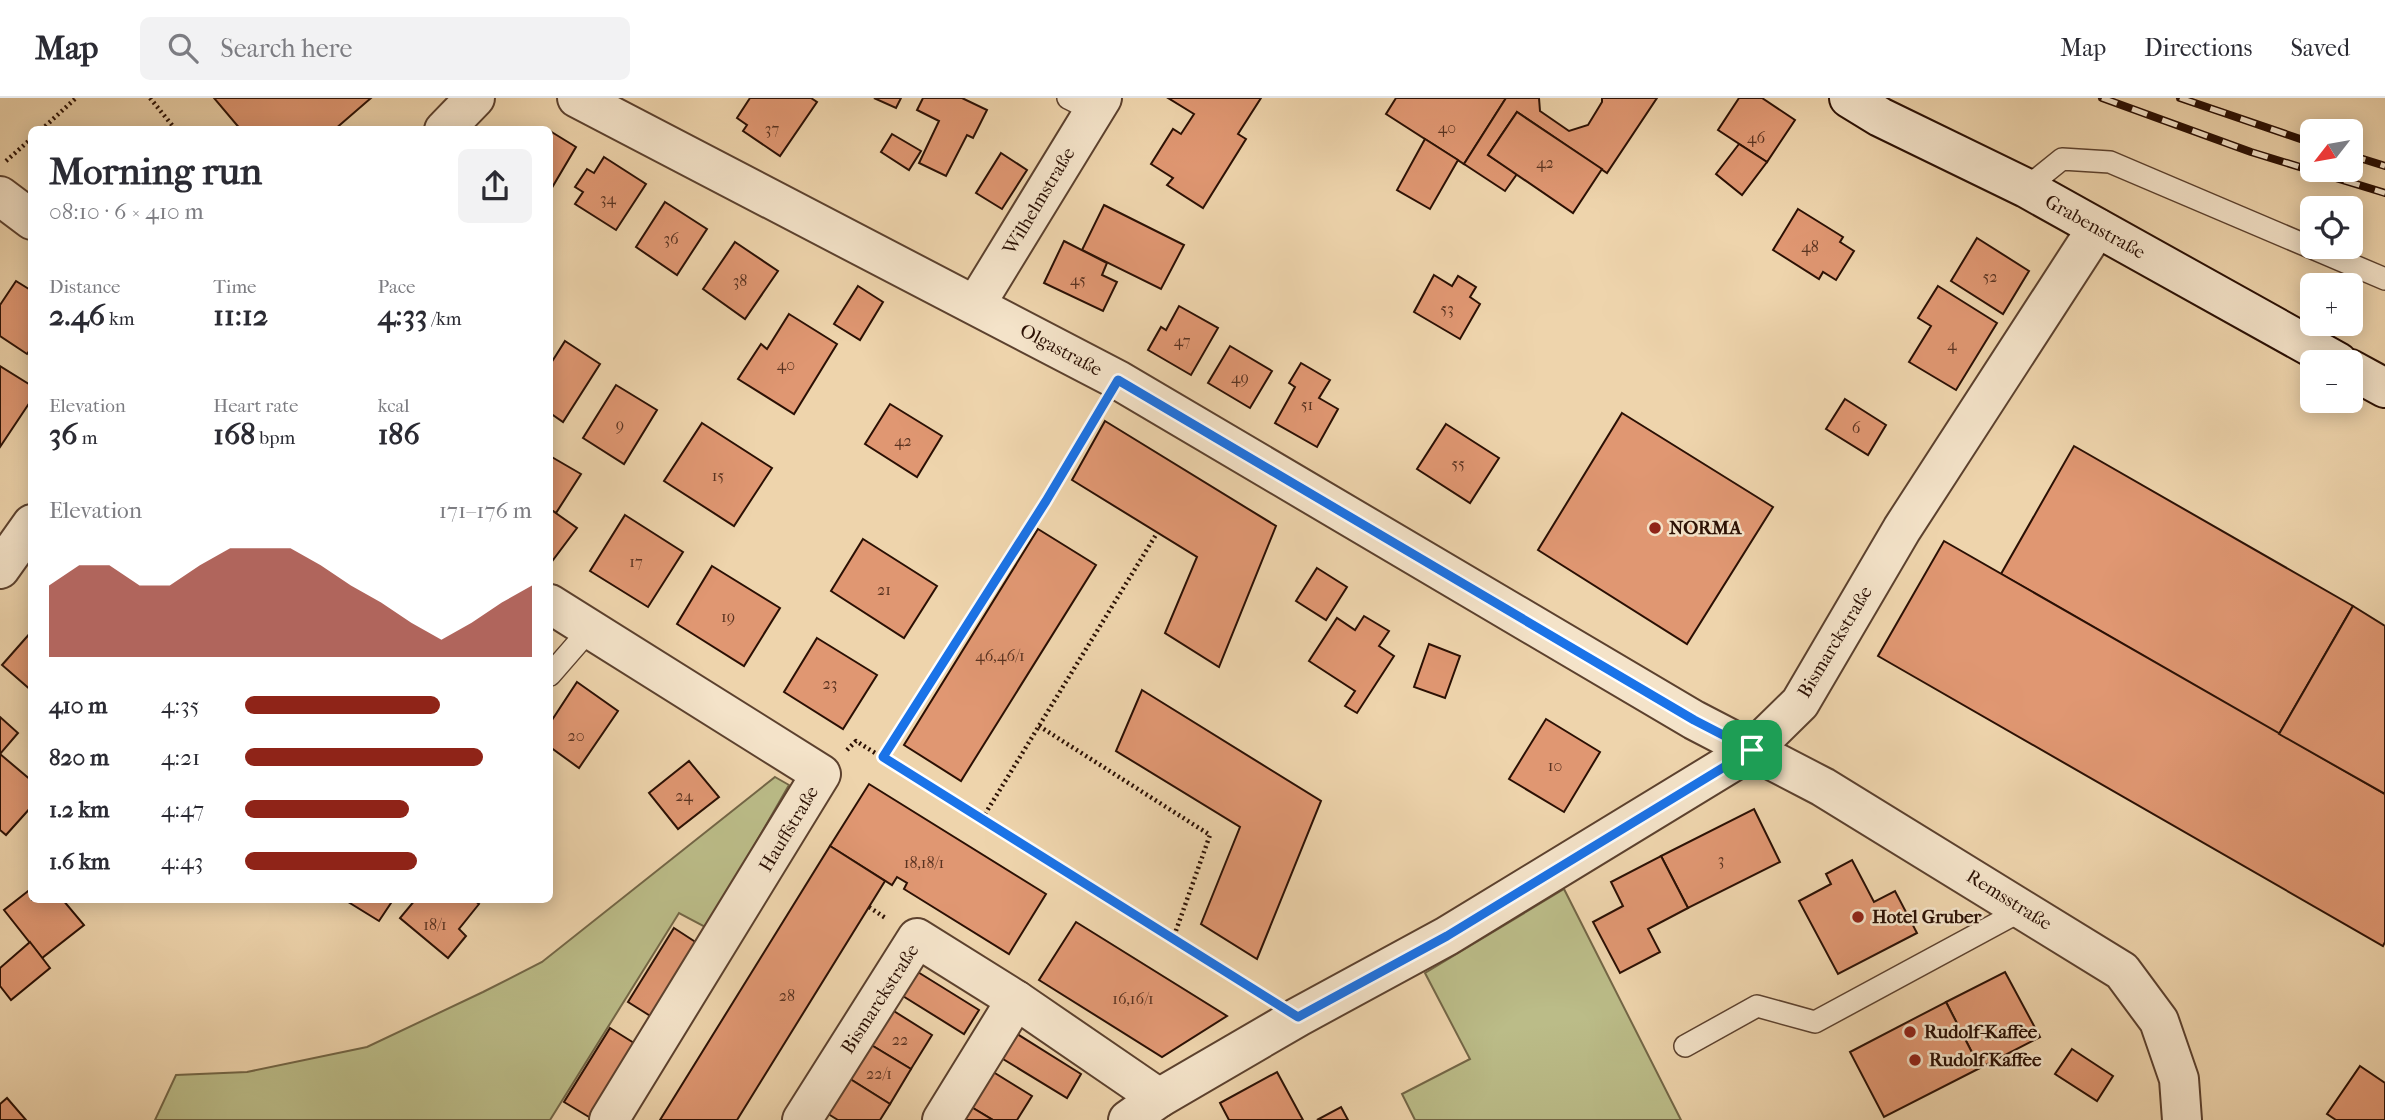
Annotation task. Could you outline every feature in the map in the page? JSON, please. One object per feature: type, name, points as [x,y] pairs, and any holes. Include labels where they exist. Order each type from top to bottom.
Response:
[{"type":"street","points":[[448,126],[475,98]]},
{"type":"street","name":"Olgastraße","points":[[577,98],[1118,380],[1694,720],[1752,750]]},
{"type":"street","name":"Grabenstraße","points":[[1849,98],[1880,117],[2026,188],[2317,350]]},
{"type":"street","name":"Wilhelmstraße","points":[[976,304],[1088,102]]},
{"type":"street","points":[[0,196],[28,217]]},
{"type":"street","name":"Bismarckstraße","points":[[1128,1120],[1159,1098],[1298,1017],[1447,936],[1752,750],[1800,703],[1902,529],[2097,228]]},
{"type":"street","points":[[2363,376],[2385,388]]},
{"type":"street","points":[[0,569],[28,530]]},
{"type":"street","name":"Hauffstraße","points":[[553,606],[821,775],[609,1120]]},
{"type":"street","name":"Remsstraße","points":[[1752,750],[1824,787],[2122,971],[2159,1021],[2179,1079],[2182,1120]]},
{"type":"street","name":"Bismarckstraße","points":[[802,1120],[917,938],[1016,1000],[1159,1098]]},
{"type":"street","points":[[942,1120],[1016,1000]]},
{"type":"lane","points":[[2026,188],[2062,159],[2110,162],[2385,279]]},
{"type":"lane","points":[[553,672],[590,629]]},
{"type":"lane","points":[[1685,1046],[1757,1006],[1815,1022],[2024,909]]},
{"type":"path","points":[[45,126],[76,98]]},
{"type":"path","points":[[150,98],[173,126]]},
{"type":"path","points":[[0,166],[28,142]]},
{"type":"path","points":[[883,757],[1046,501],[1118,380]]},
{"type":"path","points":[[982,819],[1157,533]]},
{"type":"path","points":[[1039,726],[1210,835],[1173,939]]},
{"type":"path","points":[[821,775],[856,741],[1298,1017]]},
{"type":"green space","points":[[775,777],[789,785],[707,928],[679,913],[550,1120],[155,1120],[176,1075],[247,1072],[367,1047],[542,962]]},
{"type":"green space","points":[[1564,889],[1681,1120],[1415,1120],[1402,1094],[1470,1059],[1425,973]]},
{"type":"building","points":[[214,98],[371,98],[339,126],[238,126]]},
{"type":"building","points":[[750,98],[811,98],[817,102],[780,156],[743,131],[747,125],[737,118]]},
{"type":"building","points":[[874,98],[901,98],[896,108]]},
{"type":"building","points":[[923,98],[962,98],[987,110],[973,138],[967,135],[946,176],[919,163],[939,121],[917,110]]},
{"type":"building","points":[[1168,98],[1261,98],[1238,134],[1246,139],[1203,208],[1167,185],[1173,178],[1151,164],[1173,129],[1181,134],[1194,114]]},
{"type":"building","points":[[1396,98],[1506,98],[1464,164],[1386,114]]},
{"type":"building","points":[[1506,98],[1539,98],[1540,111],[1569,131],[1588,125],[1602,98],[1657,98],[1607,173],[1517,112],[1488,155],[1517,174],[1505,191],[1464,164]]},
{"type":"building","points":[[1739,98],[1762,98],[1795,120],[1767,162],[1718,130]]},
{"type":"building","points":[[1517,112],[1602,169],[1573,213],[1488,155]]},
{"type":"building","points":[[553,133],[576,147],[553,186]]},
{"type":"building","points":[[892,134],[921,151],[909,170],[881,152]]},
{"type":"building","points":[[1425,139],[1458,160],[1430,209],[1397,190]]},
{"type":"building","points":[[1739,144],[1767,162],[1742,195],[1716,174]]},
{"type":"building","points":[[1001,153],[1027,170],[1002,209],[976,193]]},
{"type":"building","points":[[604,157],[646,184],[616,230],[575,204],[583,192],[575,187],[587,169],[594,173]]},
{"type":"building","points":[[665,202],[707,229],[677,275],[636,247]]},
{"type":"building","points":[[1104,205],[1184,245],[1161,289],[1082,250]]},
{"type":"building","points":[[1798,209],[1843,237],[1840,242],[1854,251],[1836,280],[1823,272],[1819,279],[1773,250]]},
{"type":"building","points":[[1977,238],[2029,271],[2003,314],[1951,281]]},
{"type":"building","points":[[1064,241],[1107,263],[1102,275],[1117,282],[1103,311],[1044,283]]},
{"type":"building","points":[[735,242],[778,271],[745,319],[703,289]]},
{"type":"building","points":[[1434,275],[1452,286],[1458,276],[1476,287],[1470,297],[1480,304],[1460,339],[1414,312]]},
{"type":"building","points":[[16,281],[28,288],[27,354],[0,336],[0,305]]},
{"type":"building","points":[[858,286],[883,302],[860,340],[834,324]]},
{"type":"building","points":[[1938,286],[1997,323],[1956,390],[1909,362],[1931,326],[1918,318]]},
{"type":"building","points":[[1179,306],[1218,328],[1191,375],[1148,350],[1161,327],[1166,330]]},
{"type":"building","points":[[789,314],[837,344],[794,414],[738,379],[761,344],[767,349]]},
{"type":"building","points":[[565,341],[600,364],[563,422],[553,415],[553,360]]},
{"type":"building","points":[[1230,346],[1272,371],[1250,408],[1208,383]]},
{"type":"building","points":[[1301,363],[1330,380],[1319,398],[1338,409],[1317,447],[1275,423],[1295,387],[1289,383]]},
{"type":"building","points":[[0,366],[28,384],[28,405],[0,447]]},
{"type":"building","points":[[616,385],[657,410],[624,464],[583,438]]},
{"type":"building","points":[[1845,399],[1886,425],[1868,455],[1826,429]]},
{"type":"building","points":[[890,404],[942,436],[917,477],[865,444]]},
{"type":"building","name":"NORMA","points":[[1622,413],[1773,507],[1687,644],[1538,550]]},
{"type":"building","points":[[1105,421],[1276,526],[1219,667],[1165,633],[1197,557],[1072,480]]},
{"type":"building","points":[[702,423],[772,468],[734,526],[664,481]]},
{"type":"building","points":[[1446,424],[1499,458],[1470,503],[1417,469]]},
{"type":"building","points":[[2074,446],[2353,606],[2279,734],[2001,574]]},
{"type":"building","points":[[553,458],[581,474],[556,513],[553,511]]},
{"type":"building","points":[[553,511],[577,528],[553,560]]},
{"type":"building","points":[[625,515],[683,552],[648,607],[590,571]]},
{"type":"building","points":[[1038,529],[1096,565],[961,781],[904,745]]},
{"type":"building","points":[[863,539],[937,586],[904,638],[831,591]]},
{"type":"building","points":[[1944,541],[2385,794],[2383,946],[1878,656]]},
{"type":"building","points":[[712,566],[780,608],[744,666],[677,624]]},
{"type":"building","points":[[1317,568],[1347,587],[1326,620],[1296,601]]},
{"type":"building","points":[[2353,606],[2385,626],[2385,794],[2279,734]]},
{"type":"building","points":[[1364,616],[1389,631],[1379,646],[1394,656],[1357,713],[1345,706],[1355,691],[1309,661],[1337,618],[1355,630]]},
{"type":"building","points":[[28,636],[28,688],[2,665]]},
{"type":"building","points":[[817,638],[877,675],[843,729],[784,692]]},
{"type":"building","points":[[1429,644],[1460,656],[1445,698],[1414,687]]},
{"type":"building","points":[[577,682],[618,711],[579,768],[553,749],[553,718]]},
{"type":"building","points":[[1142,690],[1321,801],[1257,959],[1201,924],[1240,827],[1116,751]]},
{"type":"building","points":[[0,717],[18,733],[0,754]]},
{"type":"building","points":[[1546,719],[1600,752],[1564,812],[1509,779]]},
{"type":"building","points":[[0,754],[28,778],[28,810],[6,835],[0,830]]},
{"type":"building","points":[[689,761],[719,797],[678,829],[649,793]]},
{"type":"building","points":[[869,784],[1046,894],[1009,954],[904,889],[907,883],[897,877],[892,885],[830,846]]},
{"type":"building","points":[[1754,809],[1780,862],[1688,908],[1661,856]]},
{"type":"building","points":[[830,846],[885,881],[737,1120],[660,1120]]},
{"type":"building","points":[[1661,856],[1688,908],[1648,929],[1660,952],[1620,973],[1593,922],[1623,906],[1611,882]]},
{"type":"building","name":"Hotel Gruber","points":[[1852,860],[1874,902],[1895,891],[1917,933],[1838,974],[1799,901],[1831,884],[1826,874]]},
{"type":"building","points":[[28,891],[28,903],[66,903],[84,925],[42,958],[4,910]]},
{"type":"building","points":[[350,903],[391,903],[379,921]]},
{"type":"building","points":[[412,903],[479,904],[459,929],[466,936],[448,958],[400,918]]},
{"type":"building","points":[[1076,922],[1227,1016],[1162,1057],[1039,980]]},
{"type":"building","points":[[674,928],[697,943],[652,1017],[628,1002]]},
{"type":"building","points":[[30,942],[50,968],[11,1000],[0,986],[0,968]]},
{"type":"building","points":[[913,969],[979,1010],[964,1034],[898,993]]},
{"type":"building","points":[[2005,972],[2040,1037],[1980,1068],[1946,1002]]},
{"type":"building","name":"Rudolf Kaffee","points":[[1946,1002],[1980,1068],[1884,1117],[1850,1052]]},
{"type":"building","points":[[889,1008],[932,1035],[911,1069],[868,1043]]},
{"type":"building","points":[[610,1028],[634,1043],[589,1117],[564,1102]]},
{"type":"building","points":[[1014,1032],[1081,1074],[1067,1098],[998,1056]]},
{"type":"building","points":[[868,1043],[911,1069],[890,1104],[847,1077]]},
{"type":"building","points":[[2072,1049],[2113,1076],[2097,1101],[2055,1074]]},
{"type":"building","points":[[2360,1066],[2385,1083],[2385,1120],[2336,1120],[2327,1114]]},
{"type":"building","points":[[990,1070],[1032,1096],[1017,1120],[993,1120],[968,1105]]},
{"type":"building","points":[[1277,1072],[1303,1120],[1229,1120],[1220,1103]]},
{"type":"building","points":[[847,1077],[890,1104],[880,1120],[838,1120],[825,1112]]},
{"type":"building","points":[[7,1098],[26,1120],[0,1120],[0,1104]]},
{"type":"building","points":[[968,1105],[993,1120],[959,1120]]},
{"type":"building","points":[[1341,1107],[1348,1120],[1317,1120]]},
{"type":"railway","points":[[2102,98],[2251,152],[2385,193]]},
{"type":"railway","points":[[2180,98],[2300,139]]},
{"type":"railway","points":[[2363,159],[2385,166]]},
{"type":"place","name":"NORMA","points":[[1655,528]]},
{"type":"place","name":"Hotel Gruber","points":[[1858,917]]},
{"type":"place","name":"Rudolf-Kaffee","points":[[1910,1032]]},
{"type":"place","name":"Rudolf Kaffee","points":[[1915,1060]]},
{"type":"route","points":[[1118,380],[1694,720],[1752,750],[1447,936],[1298,1017],[883,757],[1046,501],[1118,380]]}]
